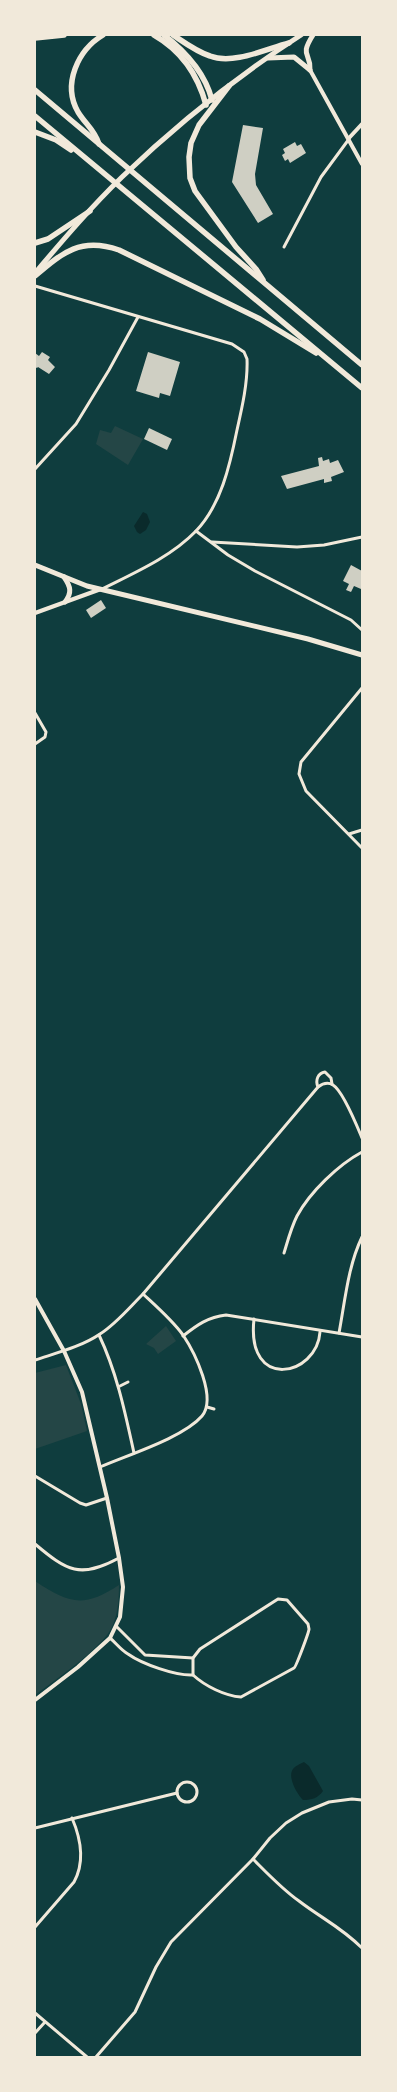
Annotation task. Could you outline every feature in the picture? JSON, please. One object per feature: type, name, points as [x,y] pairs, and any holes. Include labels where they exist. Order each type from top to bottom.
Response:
[{"type":"highway","points":[[35,38],[64,35]]},
{"type":"highway","points":[[99,144],[95,132],[76,108],[73,98],[72,80],[74,69],[85,49],[103,35]]},
{"type":"highway","points":[[154,35],[178,53],[193,70],[206,105]]},
{"type":"highway","points":[[164,35],[190,58],[207,85],[212,100]]},
{"type":"highway","points":[[173,35],[204,54],[220,59],[240,58],[289,43]]},
{"type":"highway","points":[[229,86],[205,117],[195,134],[189,157],[190,178],[195,191],[236,247],[256,269],[265,284]]},
{"type":"highway","points":[[35,90],[362,365]]},
{"type":"highway","points":[[35,116],[362,388]]},
{"type":"highway","points":[[35,132],[56,140],[95,167]]},
{"type":"highway","points":[[35,243],[48,239],[90,211]]},
{"type":"highway","points":[[35,274],[69,250],[86,245],[103,244],[268,323],[338,368]]},
{"type":"main road","points":[[35,274],[123,176],[229,86],[301,35]]},
{"type":"main road","points":[[310,70],[305,52],[313,35]]},
{"type":"main road","points":[[265,59],[283,56],[294,58],[310,70]]},
{"type":"main road","points":[[35,565],[87,586],[308,638],[362,655]]},
{"type":"main road","points":[[64,577],[70,590],[69,597],[65,602]]},
{"type":"street","points":[[310,70],[362,164]]},
{"type":"street","points":[[284,247],[321,177],[349,138],[362,124]]},
{"type":"street","points":[[35,286],[232,344],[244,352],[248,367],[232,456],[218,496],[196,531],[174,549],[102,589],[35,614]]},
{"type":"street","points":[[35,469],[76,424],[114,362],[138,316]]},
{"type":"street","points":[[196,531],[228,555],[255,571],[351,620],[362,630]]},
{"type":"street","points":[[211,542],[297,547],[324,545],[362,537]]},
{"type":"street","points":[[362,688],[301,762],[299,768],[299,774],[306,790],[338,826],[349,834],[362,848]]},
{"type":"street","points":[[35,713],[46,732],[45,737],[35,744]]},
{"type":"street","points":[[349,834],[362,830]]},
{"type":"street","points":[[318,1087],[316,1082],[318,1076],[325,1072],[331,1078],[332,1084],[342,1097],[362,1138]]},
{"type":"street","points":[[35,1360],[64,1351],[99,1335],[143,1294],[318,1087],[326,1083],[332,1084]]},
{"type":"street","points":[[284,1253],[290,1233],[301,1210],[325,1181],[362,1152]]},
{"type":"street","points":[[339,1333],[357,1246],[362,1237]]},
{"type":"street","points":[[100,1467],[190,1426],[202,1416],[207,1407],[206,1384],[183,1336],[166,1315],[143,1294]]},
{"type":"street","points":[[35,1299],[64,1351],[82,1392],[119,1558],[122,1601],[120,1617],[110,1638],[78,1667],[35,1700]]},
{"type":"street","points":[[183,1336],[210,1318],[226,1316],[362,1337]]},
{"type":"street","points":[[254,1319],[252,1339],[256,1353],[266,1365],[273,1368],[285,1369],[297,1366],[305,1360],[317,1349],[320,1332]]},
{"type":"street","points":[[99,1335],[120,1386],[134,1453]]},
{"type":"street","points":[[120,1386],[128,1382]]},
{"type":"street","points":[[207,1407],[214,1409]]},
{"type":"street","points":[[35,1476],[80,1504],[86,1505],[107,1498]]},
{"type":"street","points":[[35,1544],[59,1563],[75,1570],[87,1571],[100,1568],[119,1558]]},
{"type":"street","points":[[110,1638],[126,1654],[136,1659],[178,1674],[193,1675],[209,1686],[241,1697],[297,1666],[300,1651],[309,1629],[308,1624],[288,1600],[278,1600],[200,1649],[193,1658],[193,1675]]},
{"type":"street","points":[[116,1627],[145,1655],[193,1658]]},
{"type":"street","points":[[183,1784],[192,1784],[196,1789],[196,1795],[190,1802],[182,1800],[177,1793],[178,1787],[183,1784]]},
{"type":"street","points":[[35,1828],[177,1793]]},
{"type":"street","points":[[96,2057],[135,2012],[156,1967],[171,1942],[253,1859],[270,1838],[302,1813],[329,1802],[352,1799],[362,1800]]},
{"type":"street","points":[[35,1927],[74,1882],[78,1874],[81,1854],[79,1839],[72,1818]]},
{"type":"street","points":[[253,1859],[282,1888],[300,1902],[339,1926],[362,1948]]},
{"type":"street","points":[[35,2013],[86,2057]]},
{"type":"street","points":[[35,2033],[45,2022]]},
{"type":"shaded area","points":[[115,426],[143,439],[128,465],[96,444],[100,430],[111,433]]},
{"type":"shaded area","points":[[143,512],[147,514],[150,522],[146,530],[140,534],[134,526]]},
{"type":"shaded area","points":[[166,1326],[176,1341],[158,1354],[154,1348],[146,1344]]},
{"type":"shaded area","points":[[66,1365],[81,1404],[87,1431],[35,1449],[35,1373]]},
{"type":"shaded area","points":[[35,1581],[58,1595],[77,1600],[96,1597],[119,1585],[115,1618],[111,1629],[105,1637],[76,1664],[35,1695]]},
{"type":"shaded area","points":[[304,1762],[309,1766],[323,1791],[309,1800],[303,1800],[298,1794],[291,1776],[294,1768]]},
{"type":"building","points":[[243,125],[263,128],[255,174],[256,185],[273,214],[258,223],[232,182]]},
{"type":"building","points":[[295,142],[297,146],[301,144],[306,153],[290,163],[288,159],[285,161],[282,155],[285,153],[283,149]]},
{"type":"building","points":[[42,352],[50,357],[48,360],[55,367],[49,374],[35,367],[35,353],[39,356]]},
{"type":"building","points":[[148,352],[180,362],[170,396],[160,393],[159,398],[136,391]]},
{"type":"building","points":[[149,428],[172,439],[167,450],[144,439]]},
{"type":"building","points":[[322,457],[323,461],[329,459],[330,463],[338,460],[344,472],[331,477],[332,481],[324,483],[324,479],[287,489],[281,476],[319,466],[318,458]]},
{"type":"building","points":[[351,565],[362,571],[362,588],[354,586],[351,592],[346,590],[349,584],[343,581]]},
{"type":"building","points":[[101,600],[106,608],[91,618],[86,610]]}]
